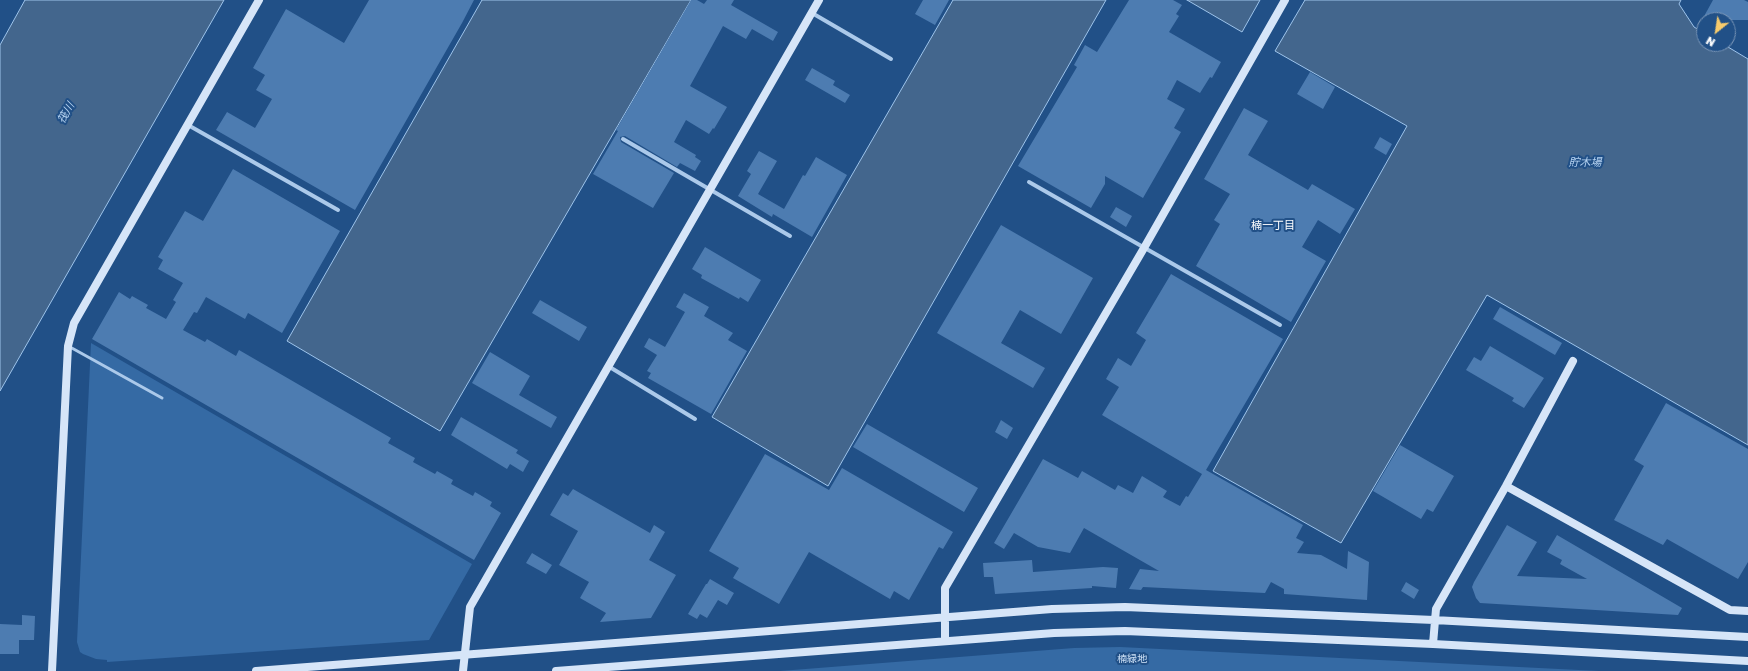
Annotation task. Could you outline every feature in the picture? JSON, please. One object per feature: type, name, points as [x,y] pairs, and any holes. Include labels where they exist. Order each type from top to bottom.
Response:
[{"type":"street","points":[[52,671],[68,346],[74,323],[259,0]]},
{"type":"street","points":[[463,671],[470,607],[819,0]]},
{"type":"street","points":[[945,641],[945,588],[1144,248],[1285,0]]},
{"type":"street","points":[[812,14],[891,59]]},
{"type":"street","points":[[188,125],[338,210]]},
{"type":"street","points":[[624,139],[790,236]]},
{"type":"street","points":[[1029,182],[1280,325]]},
{"type":"street","points":[[1433,644],[1436,609],[1506,486],[1572,361]]},
{"type":"street","points":[[608,366],[695,419]]},
{"type":"street","points":[[1506,486],[1730,610],[1748,611]]},
{"type":"street","points":[[256,671],[1052,609],[1125,607],[1434,620],[1748,637]]},
{"type":"street","points":[[556,671],[1054,633],[1125,631],[1433,644],[1748,661]]},
{"type":"lane","points":[[68,346],[162,398]]},
{"type":"green space","points":[[91,343],[472,564],[429,640],[107,662],[107,660],[96,659],[80,652],[77,642]]},
{"type":"green space","name":"楠緑地","points":[[1120,647],[1599,671],[780,671],[1074,648]]},
{"type":"water","name":"筏川","points":[[25,0],[224,0],[0,391],[0,45]]},
{"type":"water","points":[[482,0],[691,0],[440,431],[287,341]]},
{"type":"water","points":[[953,0],[1106,0],[828,486],[712,417]]},
{"type":"water","points":[[1187,0],[1260,0],[1242,32]]},
{"type":"water","name":"貯木場","points":[[1305,0],[1681,0],[1679,4],[1696,28],[1696,52],[1736,52],[1748,59],[1748,445],[1487,295],[1341,543],[1213,471],[1407,126],[1275,51]]},
{"type":"building","points":[[369,0],[474,0],[355,210],[216,130],[227,112],[255,128],[272,99],[256,90],[265,75],[253,68],[286,9],[344,43]]},
{"type":"building","points":[[691,0],[697,0],[704,4],[707,0],[734,0],[731,5],[778,32],[773,41],[752,29],[746,39],[723,26],[690,86],[727,107],[714,129],[713,128],[709,134],[686,120],[674,142],[696,155],[695,157],[701,161],[695,171],[680,163],[677,167],[625,136],[620,137],[621,142],[674,173],[653,208],[593,174],[618,131],[616,130]]},
{"type":"building","points":[[923,0],[949,0],[935,25],[915,14]]},
{"type":"building","points":[[1129,0],[1173,0],[1182,5],[1176,14],[1179,16],[1169,32],[1221,62],[1212,78],[1210,77],[1200,93],[1177,80],[1167,99],[1185,109],[1174,128],[1181,132],[1143,198],[1105,176],[1105,184],[1091,208],[1018,166],[1077,67],[1074,65],[1085,45],[1097,52]]},
{"type":"building","points":[[1713,0],[1744,0],[1748,2],[1748,20],[1736,20],[1736,12],[1706,12]]},
{"type":"building","points":[[812,68],[835,81],[833,85],[850,95],[845,103],[805,80]]},
{"type":"building","points":[[1310,72],[1335,87],[1323,109],[1297,94]]},
{"type":"building","points":[[1244,108],[1268,121],[1248,155],[1308,190],[1312,184],[1355,209],[1340,234],[1318,220],[1302,247],[1326,261],[1291,322],[1196,266],[1220,224],[1214,220],[1230,194],[1204,179]]},
{"type":"building","points":[[1380,137],[1392,144],[1386,155],[1374,148]]},
{"type":"building","points":[[759,151],[777,161],[758,194],[784,209],[803,175],[805,176],[816,157],[847,175],[812,237],[773,214],[772,217],[738,196],[751,174],[747,171]]},
{"type":"building","points":[[233,169],[340,231],[282,333],[248,313],[245,319],[206,297],[197,313],[194,312],[183,330],[205,342],[207,339],[236,356],[239,350],[391,438],[388,443],[415,458],[413,462],[435,474],[437,471],[453,480],[451,484],[473,496],[475,492],[492,502],[490,506],[501,513],[474,560],[92,339],[119,292],[130,299],[132,296],[148,305],[146,308],[166,319],[176,302],[173,300],[183,283],[158,269],[163,260],[158,257],[185,211],[203,221]]},
{"type":"building","points":[[1116,207],[1132,216],[1126,227],[1110,217]]},
{"type":"building","points":[[1001,225],[1093,278],[1061,334],[1020,310],[1001,343],[1045,368],[1033,388],[937,333]]},
{"type":"building","points":[[705,247],[761,280],[748,302],[740,297],[739,299],[701,278],[702,275],[692,269]]},
{"type":"building","points":[[1171,274],[1283,339],[1206,470],[1303,525],[1296,538],[1304,542],[1297,553],[1321,555],[1347,569],[1348,551],[1369,562],[1367,600],[1284,594],[1284,589],[1271,582],[1265,593],[1143,587],[1141,590],[1129,589],[1140,569],[1159,571],[1084,528],[1070,553],[1038,547],[1014,533],[1004,549],[994,543],[1043,459],[1078,478],[1082,471],[1115,490],[1118,485],[1133,493],[1142,476],[1167,491],[1163,497],[1180,506],[1186,496],[1188,497],[1202,474],[1102,415],[1119,387],[1106,379],[1118,358],[1131,366],[1146,340],[1136,333]]},
{"type":"building","points":[[684,293],[709,307],[704,316],[733,333],[728,340],[747,351],[711,414],[648,378],[651,373],[647,371],[657,355],[644,347],[649,338],[665,347],[685,312],[676,307]]},
{"type":"building","points":[[540,300],[587,327],[579,341],[532,313]]},
{"type":"building","points":[[1500,307],[1562,343],[1555,355],[1493,319]]},
{"type":"building","points":[[1490,346],[1544,378],[1524,408],[1512,401],[1514,398],[1466,370],[1474,357],[1481,361]]},
{"type":"building","points":[[490,352],[530,376],[519,395],[557,417],[551,428],[472,383]]},
{"type":"building","points":[[1666,403],[1748,449],[1748,562],[1738,579],[1667,539],[1663,545],[1614,520],[1644,466],[1634,460]]},
{"type":"building","points":[[461,417],[518,450],[516,453],[529,461],[523,472],[510,464],[507,469],[451,435]]},
{"type":"building","points":[[1001,420],[1013,428],[1007,439],[995,432]]},
{"type":"building","points":[[867,424],[978,488],[964,512],[853,447]]},
{"type":"building","points":[[1400,445],[1454,476],[1433,512],[1427,509],[1421,519],[1373,491]]},
{"type":"building","points":[[765,454],[829,490],[842,468],[953,532],[943,549],[939,547],[909,600],[894,591],[890,599],[809,552],[779,604],[733,578],[739,568],[709,551]]},
{"type":"building","points":[[573,489],[650,533],[654,525],[665,532],[649,560],[676,575],[651,618],[600,622],[606,613],[580,598],[589,582],[559,565],[578,531],[550,515],[563,493],[568,496]]},
{"type":"building","points":[[1507,525],[1537,542],[1517,576],[1587,579],[1560,564],[1562,560],[1547,552],[1557,535],[1682,608],[1678,615],[1480,603],[1476,598],[1472,587]]},
{"type":"building","points":[[532,553],[552,565],[546,574],[526,563]]},
{"type":"building","points":[[1032,560],[1033,572],[1103,567],[1118,568],[1116,588],[1092,586],[1092,588],[995,594],[993,577],[984,577],[983,563]]},
{"type":"building","points":[[710,579],[734,593],[727,605],[718,600],[707,618],[700,614],[697,619],[688,614]]},
{"type":"building","points":[[1406,582],[1419,590],[1414,599],[1401,591]]},
{"type":"building","points":[[22,615],[35,616],[34,640],[19,640],[19,654],[0,654],[0,624],[22,625]]},
{"type":"district","name":"楠一丁目","points":[[1273,226]]}]
